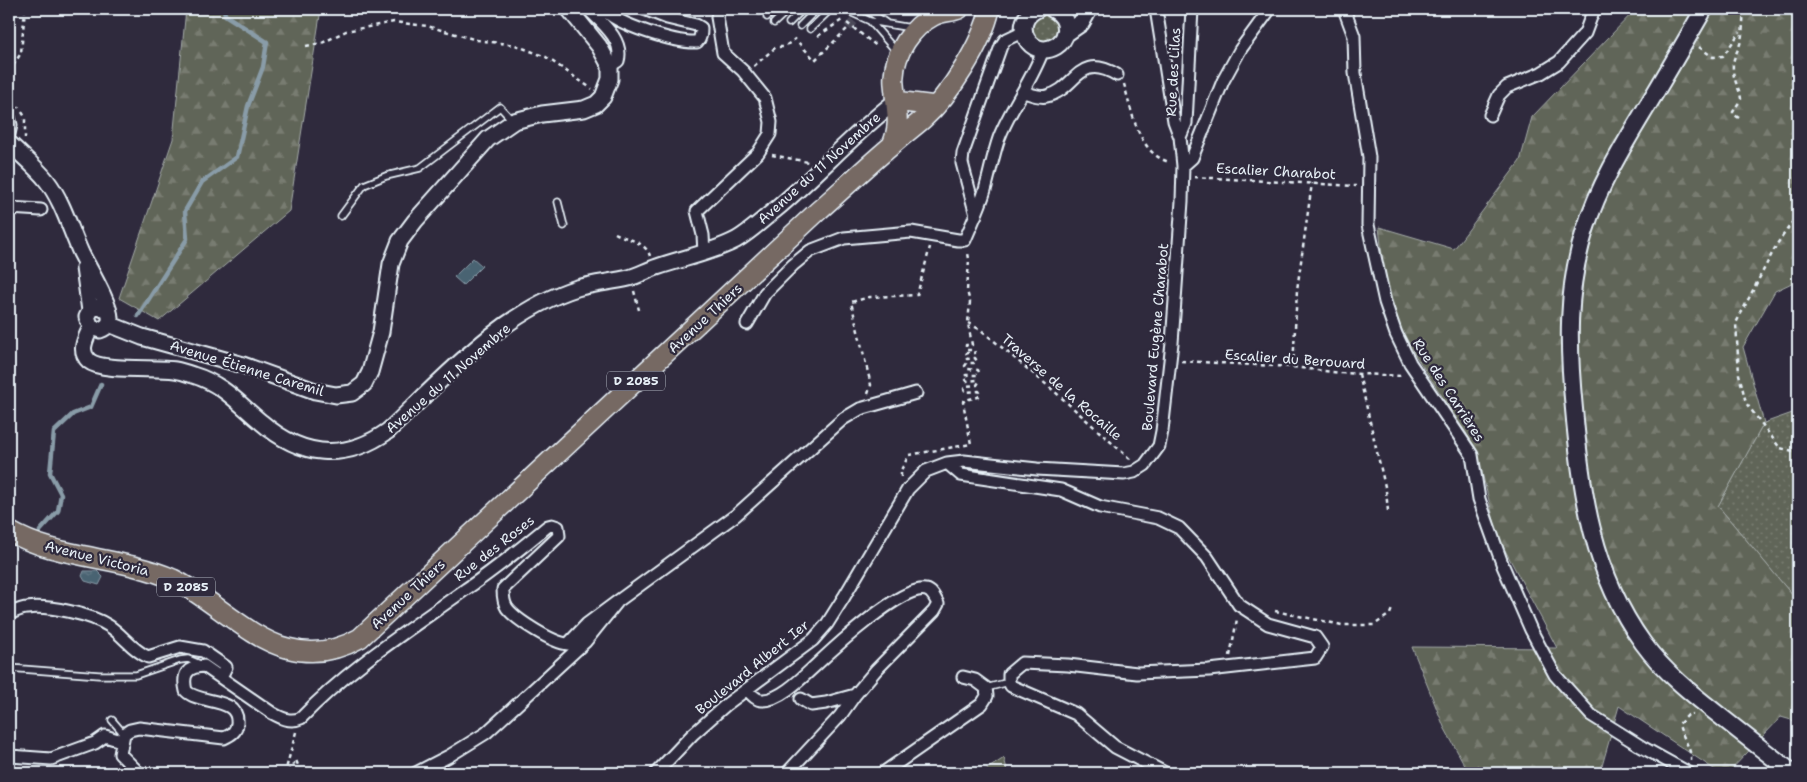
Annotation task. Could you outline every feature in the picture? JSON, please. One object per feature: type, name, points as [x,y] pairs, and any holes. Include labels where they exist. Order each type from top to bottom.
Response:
[{"type":"main road","points":[[892,144],[898,129],[894,76],[899,55],[916,29],[932,12],[958,9],[974,27],[976,43]]},
{"type":"main road","name":"Avenue Thiers","points":[[346,645],[360,638],[382,618],[892,144],[924,118],[936,106],[954,81],[982,33],[990,9]]},
{"type":"main road","points":[[1032,11],[1024,22],[1024,31],[1030,43],[1036,48],[1043,50],[1059,44],[1065,34],[1081,23],[1088,9]]},
{"type":"main road","points":[[1704,9],[1624,144],[1600,191],[1585,229],[1576,265],[1570,304],[1569,343],[1579,467],[1592,536],[1615,595],[1643,644],[1690,693],[1792,773]]},
{"type":"main road","points":[[1061,10],[1065,34]]},
{"type":"main road","points":[[896,101],[936,106]]},
{"type":"main road","name":"Avenue Victoria","points":[[9,531],[34,542],[140,567],[166,576],[200,595],[257,634],[285,648],[314,652],[331,650],[346,645]]},
{"type":"street","points":[[569,9],[599,46],[610,66],[610,79],[603,97]]},
{"type":"street","points":[[588,9],[612,34],[618,45],[620,53],[618,61],[610,66]]},
{"type":"street","points":[[603,9],[616,19],[654,34],[687,42],[696,42],[700,39],[701,28],[696,25],[667,18],[644,9]]},
{"type":"street","points":[[704,253],[703,235],[696,211],[758,153],[770,134],[771,122],[766,98],[743,71],[723,53],[717,17],[719,9]]},
{"type":"street","name":"Boulevard Eugène Charabot","points":[[1141,468],[1159,446],[1162,431],[1170,360],[1182,201],[1180,136],[1174,122],[1156,9]]},
{"type":"street","name":"Rue des Lilas","points":[[1180,136],[1186,122],[1192,9]]},
{"type":"street","points":[[1182,172],[1192,158],[1223,81],[1240,50],[1270,9]]},
{"type":"street","name":"Rue des Carrières","points":[[1344,9],[1354,36],[1355,73],[1369,157],[1368,225],[1385,302],[1396,334],[1419,376],[1472,455],[1479,499],[1503,566],[1531,630],[1555,675],[1591,716],[1687,773]]},
{"type":"street","points":[[1490,115],[1499,95],[1507,87],[1541,73],[1558,62],[1585,33],[1594,9]]},
{"type":"street","points":[[976,214],[962,163],[964,148],[1000,46],[1005,40],[1024,31]]},
{"type":"street","points":[[747,324],[765,292],[810,251],[844,238],[911,232],[965,240],[985,190],[998,140],[1012,108],[1024,92],[1039,62],[1043,50]]},
{"type":"street","points":[[1024,92],[1038,97],[1048,96],[1086,69],[1096,67],[1117,75]]},
{"type":"street","name":"Avenue Étienne Caremil","points":[[108,318],[142,337],[243,364],[315,391],[336,395],[352,393],[364,384],[370,372],[381,332],[391,264],[400,240],[415,221],[488,139],[514,121],[542,114],[584,109],[596,104],[603,97]]},
{"type":"street","name":"Avenue du 11 Novembre","points":[[91,327],[83,349],[84,356],[91,363],[106,367],[176,370],[194,375],[216,383],[262,423],[292,443],[322,451],[357,448],[374,441],[388,431],[493,335],[515,319],[549,300],[578,288],[630,278],[736,240],[792,195],[873,118],[896,101]]},
{"type":"street","points":[[9,117],[11,126],[9,134]]},
{"type":"street","points":[[9,143],[46,180],[57,196],[82,254],[98,284],[108,318]]},
{"type":"street","points":[[9,208],[41,210]]},
{"type":"street","points":[[82,254],[90,311],[88,320],[91,327],[100,330],[108,318]]},
{"type":"street","points":[[90,311],[99,307],[108,318]]},
{"type":"street","name":"Rue des Roses","points":[[397,637],[475,583],[548,526],[552,525],[558,527],[559,536],[503,589],[503,598],[507,608],[539,632],[554,641],[568,644],[587,624],[736,515],[843,419],[860,409],[916,393]]},
{"type":"street","points":[[947,463],[964,461],[1036,469],[1124,474],[1141,468]]},
{"type":"street","points":[[947,463],[961,475],[1061,490],[1100,507],[1158,518],[1179,528],[1207,557],[1239,605],[1268,624],[1315,637],[1322,647],[1316,658],[1209,670],[1137,672],[1068,665],[1022,663],[1009,674],[1011,686],[1076,714],[1115,747],[1165,773]]},
{"type":"street","name":"Boulevard Albert Ier","points":[[656,773],[727,704],[813,640],[827,624],[872,552],[908,489],[926,471],[947,463]]},
{"type":"street","points":[[747,690],[756,698],[762,700],[773,698],[796,684],[880,611],[915,590],[926,590],[934,596],[938,604],[934,611],[876,670],[840,716],[787,773]]},
{"type":"street","name":"Rue des Roses","points":[[416,773],[449,756],[486,733],[585,642],[618,602]]},
{"type":"street","points":[[9,614],[26,608],[55,609],[89,616],[110,626],[139,653],[148,657],[180,647],[203,651],[226,667],[221,677]]},
{"type":"street","points":[[139,773],[120,754],[123,737],[130,730],[139,728],[224,738],[237,728],[235,711],[229,706],[190,696],[186,691],[185,678],[188,671],[195,666],[204,666],[272,714],[296,720],[301,718],[324,694],[355,668],[397,637],[382,618]]},
{"type":"street","points":[[883,773],[982,704],[987,696],[986,688],[975,680],[963,677]]},
{"type":"street","points":[[801,699],[810,705],[826,703],[855,695]]},
{"type":"street","points":[[9,759],[51,759],[95,743],[105,736],[123,737]]},
{"type":"lane","points":[[767,17],[775,9]]},
{"type":"lane","points":[[774,23],[789,9]]},
{"type":"lane","points":[[789,23],[803,9]]},
{"type":"lane","points":[[800,26],[817,9]]},
{"type":"lane","points":[[810,29],[831,9]]},
{"type":"lane","points":[[843,9],[870,21],[916,29]]},
{"type":"lane","points":[[866,9],[887,24]]},
{"type":"lane","points":[[870,21],[899,55]]},
{"type":"lane","points":[[341,216],[364,185],[386,176],[420,168],[500,107],[514,121]]},
{"type":"lane","points":[[558,202],[564,226]]},
{"type":"lane","points":[[9,668],[99,675],[136,675],[180,660],[188,659],[204,666]]},
{"type":"lane","points":[[986,688],[1009,682]]},
{"type":"lane","points":[[112,720],[123,737]]},
{"type":"path","points":[[9,72],[21,53],[25,9]]},
{"type":"path","points":[[1735,9],[1733,11],[1736,14],[1740,9]]},
{"type":"path","points":[[1739,118],[1732,112],[1741,99],[1732,67],[1734,55],[1741,42],[1744,9]]},
{"type":"path","points":[[845,21],[880,48]]},
{"type":"path","points":[[306,46],[322,43],[346,32],[394,22],[427,26],[477,40],[515,45],[546,57],[603,97]]},
{"type":"path","points":[[743,71],[753,67],[776,47],[784,47],[796,39],[814,60],[848,28]]},
{"type":"path","points":[[1688,38],[1713,58],[1723,56],[1741,31]]},
{"type":"path","name":"Escalier Charabot","points":[[1117,75],[1123,82],[1135,124],[1148,149],[1182,172],[1369,186]]},
{"type":"path","points":[[758,153],[824,165]]},
{"type":"path","points":[[1293,367],[1297,290],[1312,182]]},
{"type":"path","points":[[1798,214],[1777,244],[1736,323],[1739,374],[1746,403],[1780,448],[1798,452]]},
{"type":"path","points":[[615,233],[640,242],[650,253],[651,270]]},
{"type":"path","points":[[860,409],[871,385],[851,302],[870,297],[918,295],[932,236]]},
{"type":"path","points":[[903,498],[900,490],[901,470],[909,455],[971,444],[963,402],[978,397],[981,394],[979,391],[966,392],[964,390],[966,386],[977,385],[979,382],[977,380],[967,381],[964,377],[966,374],[977,375],[979,372],[978,370],[967,369],[965,366],[967,363],[977,361],[975,358],[967,359],[965,356],[966,353],[975,353],[974,350],[966,350],[966,346],[972,345],[968,323],[970,302],[967,291],[969,259],[965,240]]},
{"type":"path","points":[[634,292],[639,310]]},
{"type":"path","name":"Traverse de la Rocaille","points":[[968,323],[981,330],[1141,468]]},
{"type":"path","name":"Escalier du Berouard","points":[[1170,360],[1293,367],[1359,374],[1419,376]]},
{"type":"path","points":[[1359,374],[1378,464],[1386,491],[1388,511]]},
{"type":"path","points":[[1228,668],[1239,605]]},
{"type":"path","points":[[1267,609],[1342,625],[1374,625],[1390,614],[1392,609]]},
{"type":"path","points":[[1687,773],[1692,754],[1679,724],[1688,715],[1695,714]]},
{"type":"path","points":[[296,720],[296,732],[286,769],[289,771],[296,760],[301,773]]},
{"type":"green space","points":[[186,9],[321,9],[289,211],[159,321],[119,298],[173,139]]},
{"type":"green space","points":[[1636,9],[1798,9],[1798,280],[1775,291],[1743,347],[1764,423],[1718,506],[1798,602],[1798,722],[1781,717],[1728,773],[1720,773],[1619,706],[1600,773],[1469,773],[1444,727],[1412,647],[1557,648],[1498,537],[1476,448],[1415,355],[1387,301],[1379,227],[1454,249],[1520,161],[1532,117]]},
{"type":"green space","points":[[1045,15],[1054,19],[1058,28],[1054,37],[1045,41],[1036,37],[1032,28],[1036,19]]},
{"type":"green space","points":[[1798,411],[1798,602],[1718,506],[1764,423]]},
{"type":"green space","points":[[1004,758],[1008,773],[981,773]]},
{"type":"water","points":[[473,258],[482,266],[463,285],[454,277]]},
{"type":"water","points":[[84,571],[97,571],[103,577],[99,585],[85,581],[82,576]]},
{"type":"waterway","points":[[138,316],[187,239],[185,211],[202,182],[237,157],[248,106],[263,67],[267,42],[225,15],[224,9]]},
{"type":"waterway","points":[[40,531],[58,511],[61,494],[50,473],[54,432],[73,414],[91,407],[101,384]]},
{"type":"tunnel","points":[[848,28],[865,9]]}]
